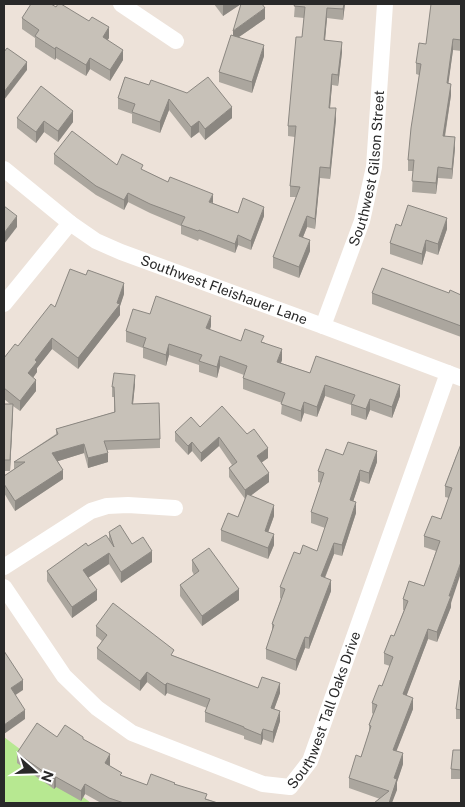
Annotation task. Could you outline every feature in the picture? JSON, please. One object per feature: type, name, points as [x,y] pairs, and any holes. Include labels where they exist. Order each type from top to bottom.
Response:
[{"type":"street","points":[[122,4],[176,41]]},
{"type":"street","name":"Southwest Gilson Street","points":[[324,326],[362,221],[374,167],[385,4]]},
{"type":"street","name":"Southwest Fleishauer Lane","points":[[4,169],[70,223],[96,241],[454,376]]},
{"type":"street","points":[[4,304],[70,223]]},
{"type":"street","name":"Southwest Tall Oaks Drive","points":[[4,587],[64,676],[97,708],[132,732],[263,784],[290,786],[310,761],[454,376]]},
{"type":"street","points":[[4,567],[91,511],[107,506],[128,505],[175,508]]},
{"type":"green space","points":[[4,737],[91,803],[4,803]]},
{"type":"building","points":[[31,4],[51,4],[56,7],[58,4],[61,4],[89,21],[92,17],[109,27],[103,37],[123,50],[110,70],[90,58],[86,65],[35,36],[39,30],[22,18]]},
{"type":"building","points":[[241,4],[262,4],[265,8],[233,31]]},
{"type":"building","points":[[295,4],[344,4],[343,9],[327,8],[324,40],[342,42],[338,75],[332,74],[329,108],[336,108],[330,168],[320,167],[315,219],[307,216],[299,236],[310,240],[299,267],[273,257],[300,187],[290,186],[296,126],[288,126],[296,37],[302,37],[305,7],[294,6]]},
{"type":"building","points":[[431,4],[461,4],[461,40],[453,39],[447,83],[451,84],[443,136],[455,137],[452,169],[438,167],[436,183],[412,181],[414,160],[408,160],[421,64],[416,63],[419,43],[426,44]]},
{"type":"building","points":[[231,35],[264,45],[252,82],[219,72]]},
{"type":"building","points":[[7,48],[27,62],[4,92],[4,52]]},
{"type":"building","points":[[125,77],[149,85],[151,80],[187,93],[208,77],[232,107],[205,129],[199,121],[191,127],[169,99],[160,122],[132,112],[135,104],[118,98]]},
{"type":"building","points":[[41,86],[73,111],[58,131],[44,121],[36,132],[17,118]]},
{"type":"building","points":[[72,131],[117,165],[122,154],[143,165],[141,169],[168,182],[170,177],[213,194],[209,202],[238,213],[243,198],[264,207],[251,241],[238,235],[235,244],[181,225],[185,217],[150,204],[128,193],[124,200],[96,186],[54,154]]},
{"type":"building","points":[[408,205],[447,218],[438,244],[426,240],[422,254],[390,243],[396,224],[401,226]]},
{"type":"building","points":[[4,206],[17,216],[4,233]]},
{"type":"building","points":[[382,268],[449,293],[450,290],[461,295],[461,326],[372,293]]},
{"type":"building","points":[[70,269],[86,275],[88,270],[124,283],[117,303],[120,304],[78,358],[52,338],[35,360],[37,362],[28,373],[36,380],[20,401],[4,388],[4,358],[15,344],[18,346],[51,304],[55,307]]},
{"type":"building","points":[[156,296],[211,316],[206,328],[241,341],[245,329],[264,336],[261,342],[282,349],[277,362],[310,373],[316,356],[400,385],[392,407],[370,399],[366,409],[351,404],[355,395],[325,385],[317,407],[304,402],[301,411],[281,404],[285,393],[243,378],[247,366],[220,356],[217,367],[199,361],[202,355],[169,344],[166,355],[143,347],[146,338],[126,331],[133,309],[150,314]]},
{"type":"building","points":[[114,373],[135,375],[132,404],[159,403],[160,439],[104,441],[108,453],[88,458],[84,444],[52,453],[63,470],[15,501],[4,484],[4,476],[25,462],[14,462],[58,434],[56,429],[115,412],[114,387],[112,387]]},
{"type":"building","points":[[4,404],[13,404],[10,460],[4,460]]},
{"type":"building","points":[[222,406],[247,434],[254,429],[268,448],[257,456],[269,473],[245,490],[229,468],[237,462],[219,437],[201,453],[192,442],[188,446],[175,432],[191,417],[200,427]]},
{"type":"building","points":[[348,442],[377,451],[369,473],[360,470],[350,500],[356,502],[342,545],[334,543],[321,576],[331,580],[309,638],[305,637],[296,660],[266,649],[274,625],[272,624],[285,589],[280,587],[294,552],[300,554],[303,545],[317,551],[328,518],[311,512],[324,473],[318,471],[326,449],[343,455]]},
{"type":"building","points":[[461,444],[461,562],[449,596],[451,596],[437,632],[428,629],[403,694],[413,698],[393,750],[403,753],[394,778],[397,779],[389,803],[374,803],[389,791],[349,778],[356,755],[361,757],[371,726],[369,725],[377,705],[372,703],[379,685],[382,686],[393,657],[384,653],[391,635],[394,636],[408,601],[403,599],[409,581],[424,586],[440,541],[424,536],[432,516],[441,519],[452,488],[445,486]]},
{"type":"building","points":[[247,494],[274,505],[265,531],[274,534],[268,548],[221,530],[228,513],[238,517]]},
{"type":"building","points":[[120,525],[132,544],[143,537],[152,551],[121,572],[109,553],[83,570],[97,590],[72,607],[47,571],[86,543],[88,546],[106,535],[114,547],[109,532]]},
{"type":"building","points":[[209,548],[239,589],[202,616],[180,585],[199,571],[192,560]]},
{"type":"building","points":[[113,603],[174,650],[171,655],[258,688],[262,677],[280,683],[271,708],[280,711],[273,732],[263,729],[261,735],[205,712],[210,699],[167,683],[165,685],[147,672],[140,681],[97,648],[107,635],[96,626]]},
{"type":"building","points":[[4,651],[23,680],[11,688],[25,710],[4,725]]},
{"type":"building","points":[[461,681],[461,710],[456,709]]},
{"type":"building","points":[[37,723],[57,737],[65,725],[83,737],[83,739],[110,754],[105,763],[122,773],[120,775],[147,785],[151,774],[174,784],[207,794],[205,799],[218,803],[124,803],[109,798],[85,784],[81,791],[56,777],[54,779],[17,753]]},
{"type":"building","points":[[453,750],[461,750],[461,770],[451,769]]}]
